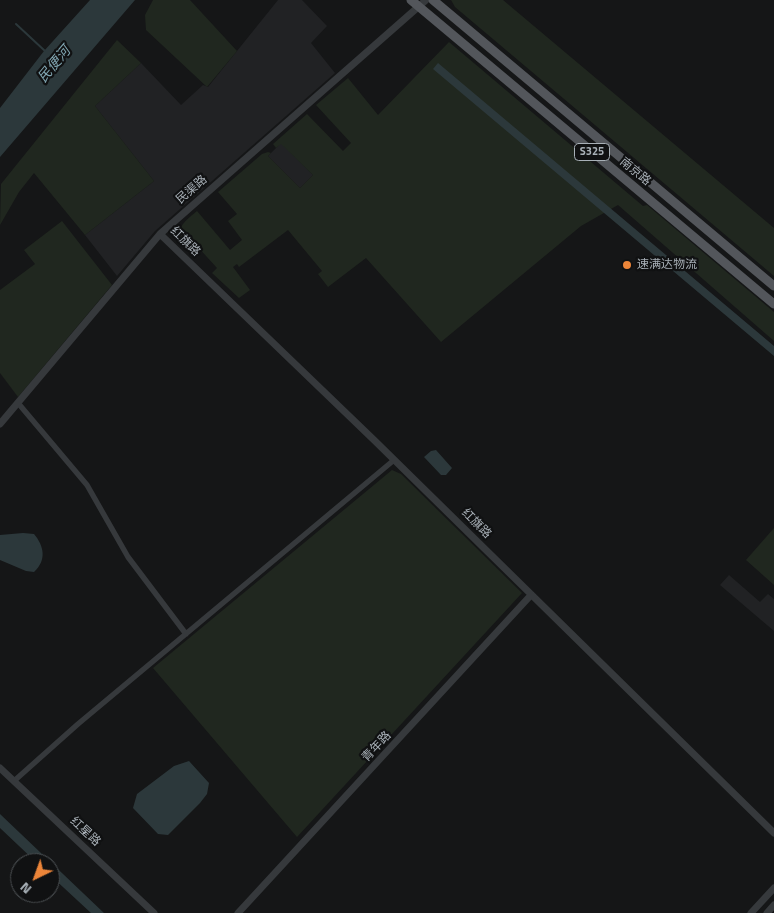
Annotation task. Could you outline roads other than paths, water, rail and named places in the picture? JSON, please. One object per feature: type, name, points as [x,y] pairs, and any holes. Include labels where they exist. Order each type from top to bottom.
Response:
[{"type":"main road","name":"南京路","points":[[411,0],[774,304]]},
{"type":"main road","name":"南京路","points":[[433,0],[774,286]]},
{"type":"street","name":"民渠路","points":[[0,424],[160,234],[426,0]]},
{"type":"street","name":"红旗路","points":[[160,234],[394,460],[774,833]]},
{"type":"street","points":[[18,403],[87,485],[128,557],[186,634]]},
{"type":"street","points":[[14,781],[394,460]]},
{"type":"street","name":"青年路","points":[[238,913],[532,595]]},
{"type":"street","name":"红星路","points":[[0,768],[154,913]]},
{"type":"street","points":[[751,913],[774,888]]},
{"type":"street","points":[[767,913],[774,905]]},
{"type":"water","name":"民便河","points":[[90,0],[135,0],[0,157],[0,108],[44,51]]},
{"type":"water","points":[[438,63],[774,346],[774,356],[433,69]]},
{"type":"water","points":[[436,450],[452,468],[446,475],[441,475],[424,457],[431,451]]},
{"type":"water","points":[[34,534],[42,548],[41,563],[34,572],[26,571],[0,560],[0,535]]},
{"type":"water","points":[[189,761],[209,783],[207,794],[168,835],[158,834],[133,808],[137,794],[174,766]]},
{"type":"water","points":[[0,814],[41,853],[26,853],[0,828]]},
{"type":"water","points":[[60,871],[104,913],[91,913],[60,884]]},
{"type":"waterway","points":[[16,24],[45,51]]},
{"type":"place","name":"速满达物流","points":[[627,265]]}]
